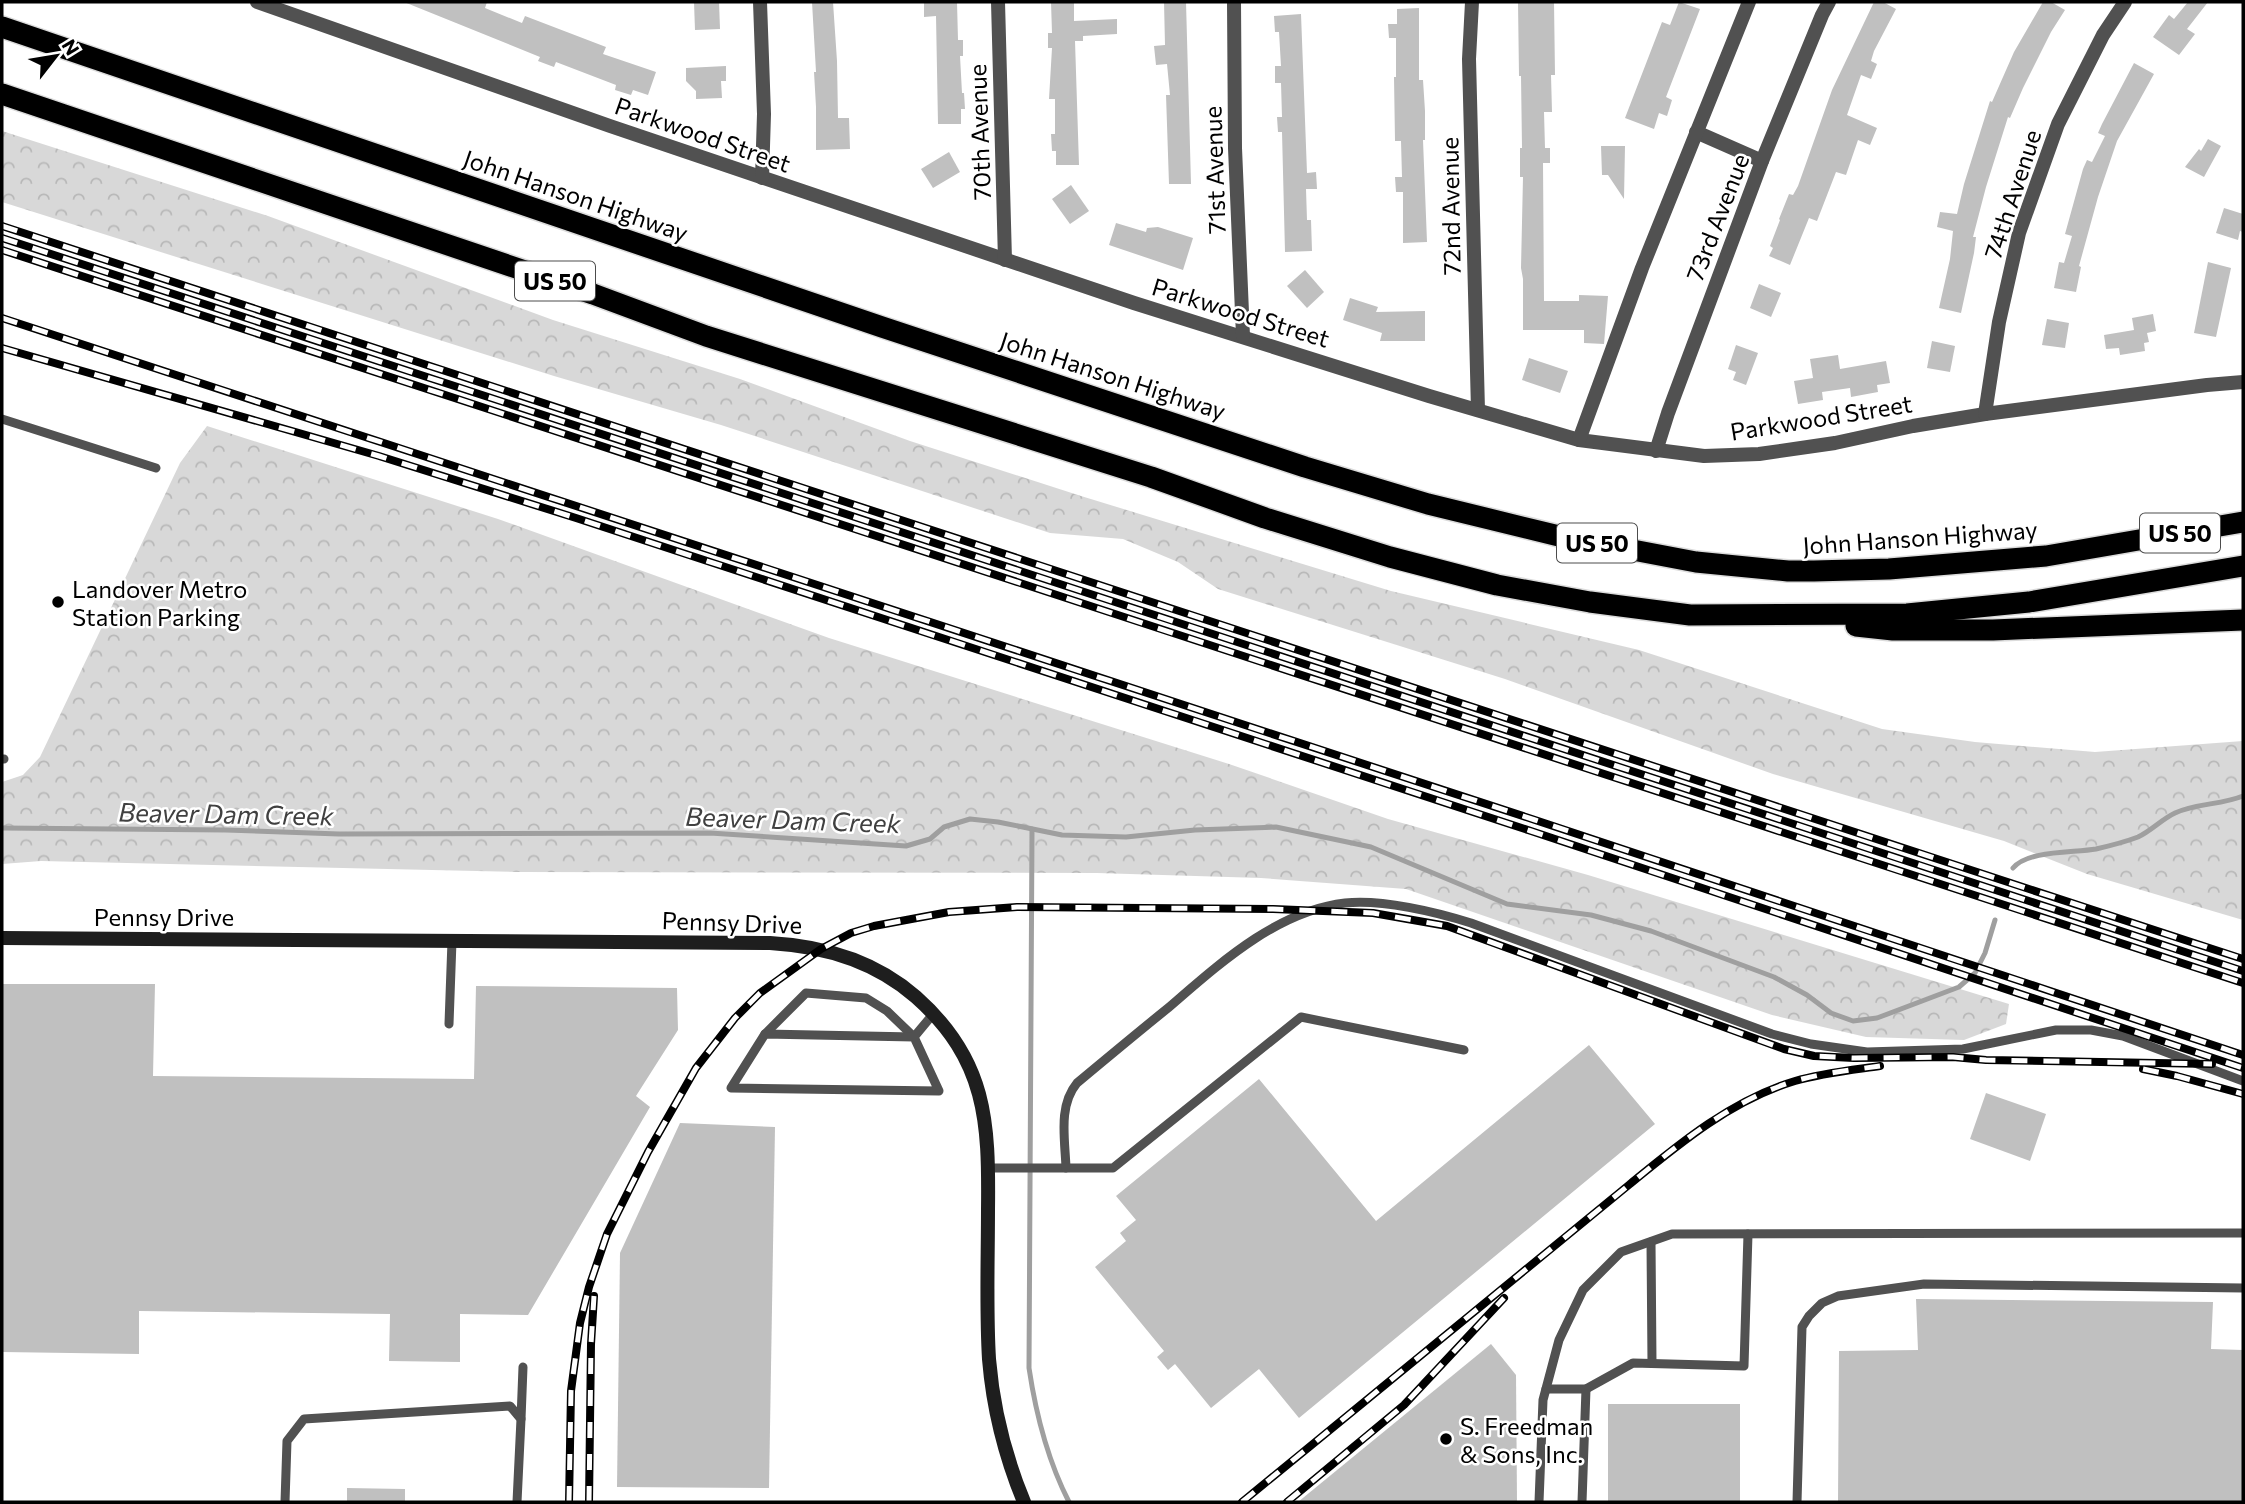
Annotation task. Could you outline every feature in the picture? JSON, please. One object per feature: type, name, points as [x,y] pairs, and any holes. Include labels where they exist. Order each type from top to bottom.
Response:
[{"type":"highway","name":"John Hanson Highway","points":[[2,27],[882,327],[1305,467],[1428,504],[1559,536],[1696,562],[1814,571],[1889,569],[2046,556],[2243,522]]},
{"type":"highway","name":"US 50","points":[[2,94],[593,294],[706,336],[1151,477],[1265,518],[1390,557],[1497,584],[1690,615],[1907,614],[2029,602],[2243,566]]},
{"type":"highway","points":[[1756,615],[1893,630],[2007,630],[2243,620]]},
{"type":"main road","name":"Pennsy Drive","points":[[2,938],[770,943],[806,946],[867,964],[895,981],[933,1013],[953,1038],[976,1085],[986,1123],[989,1168],[987,1313],[992,1386],[1004,1445],[1024,1502]]},
{"type":"street","name":"Parkwood Street","points":[[257,2],[1005,260],[1578,440],[1704,456],[1759,454],[1835,443],[1985,414],[2243,382]]},
{"type":"street","points":[[760,2],[764,114],[762,178]]},
{"type":"street","name":"70th Avenue","points":[[998,2],[1005,260]]},
{"type":"street","name":"71st Avenue","points":[[1234,2],[1243,336]]},
{"type":"street","name":"72nd Avenue","points":[[1472,2],[1469,60],[1478,410]]},
{"type":"street","name":"73rd Avenue","points":[[1578,440],[1749,2]]},
{"type":"street","name":"73rd Avenue","points":[[1656,452],[1762,161],[1829,2]]},
{"type":"street","name":"74th Avenue","points":[[1985,414],[1999,322],[2019,233],[2058,124],[2103,35],[2125,2]]},
{"type":"street","points":[[1696,132],[1762,161]]},
{"type":"lane","points":[[2,419],[156,468]]},
{"type":"lane","points":[[1066,1168],[1064,1110],[1068,1096],[1077,1083],[1207,975],[1245,947],[1269,931],[1302,915],[1345,903],[1423,911],[1471,923],[1772,1034],[1811,1044],[1867,1052],[1963,1049],[2056,1030],[2091,1030],[2123,1036],[2243,1081]]},
{"type":"lane","points":[[449,1024],[452,941]]},
{"type":"lane","points":[[806,993],[866,998],[887,1010],[914,1037],[939,1091],[731,1088],[765,1034],[806,993]]},
{"type":"lane","points":[[914,1037],[933,1013]]},
{"type":"lane","points":[[989,1168],[1113,1168],[1301,1017],[1464,1050]]},
{"type":"lane","points":[[765,1034],[914,1037]]},
{"type":"lane","points":[[1539,1502],[1543,1400],[1559,1340],[1583,1290],[1621,1252],[1672,1234],[2243,1233]]},
{"type":"lane","points":[[1546,1389],[1586,1389],[1633,1363],[1744,1366],[1748,1234]]},
{"type":"lane","points":[[1651,1242],[1652,1363]]},
{"type":"lane","points":[[1797,1502],[1802,1327],[1809,1315],[1822,1303],[1838,1296],[1924,1284],[2243,1288]]},
{"type":"lane","points":[[517,1502],[523,1367]]},
{"type":"lane","points":[[1582,1502],[1586,1389]]},
{"type":"lane","points":[[285,1502],[287,1441],[304,1419],[510,1406],[521,1419]]},
{"type":"green space","points":[[2,131],[268,216],[553,320],[740,379],[910,441],[1081,496],[1391,591],[1639,650],[1882,729],[1975,742],[2095,752],[2243,741],[2243,920],[2087,874],[2004,841],[1773,774],[1505,679],[1218,589],[1178,562],[1123,539],[1050,533],[721,425],[554,376],[2,202]]},
{"type":"green space","points":[[207,426],[498,519],[829,638],[1229,764],[1388,819],[1588,875],[2009,1004],[2006,1024],[1964,1040],[1866,1037],[1772,1015],[1406,889],[1261,878],[1097,873],[520,872],[41,861],[2,864],[2,782],[23,775],[40,757],[180,463]]},
{"type":"building","points":[[404,2],[487,2],[485,8],[522,23],[525,16],[606,47],[603,54],[656,72],[648,95],[633,90],[631,95],[615,90],[616,85],[556,62],[554,67],[538,61],[540,57]]},
{"type":"building","points":[[694,2],[719,2],[720,29],[695,30]]},
{"type":"building","points":[[812,2],[833,2],[838,118],[849,118],[850,149],[816,150],[816,72]]},
{"type":"building","points":[[924,2],[957,2],[958,40],[963,40],[963,56],[960,56],[965,109],[961,109],[961,124],[938,124],[936,16],[924,17]]},
{"type":"building","points":[[1051,2],[1074,2],[1074,21],[1117,19],[1117,34],[1083,36],[1083,41],[1075,41],[1079,165],[1056,165],[1056,151],[1052,151],[1055,99],[1049,99],[1052,48],[1048,48],[1048,33],[1052,33]]},
{"type":"building","points":[[1164,2],[1186,2],[1191,184],[1169,184],[1166,95],[1170,95],[1167,64],[1156,65],[1154,46],[1165,45]]},
{"type":"building","points":[[1518,2],[1554,2],[1555,75],[1551,75],[1552,112],[1544,112],[1545,148],[1550,148],[1550,163],[1543,163],[1544,301],[1579,301],[1579,295],[1608,296],[1604,344],[1584,343],[1584,330],[1523,330],[1523,177],[1520,177],[1522,148]]},
{"type":"building","points":[[1679,2],[1700,9],[1666,97],[1672,100],[1667,116],[1659,113],[1654,129],[1625,118],[1662,22],[1670,25]]},
{"type":"building","points":[[1874,2],[1883,2],[1896,9],[1874,51],[1871,61],[1877,64],[1871,79],[1861,75],[1847,115],[1877,128],[1870,145],[1858,140],[1846,175],[1836,172],[1817,221],[1809,218],[1790,265],[1769,256],[1773,248],[1770,246],[1789,194],[1793,195],[1798,186],[1832,90]]},
{"type":"building","points":[[2043,2],[2051,2],[2065,10],[2051,32],[2010,118],[2008,117],[1973,237],[1976,237],[1974,253],[1961,313],[1939,308],[1953,231],[1937,227],[1940,212],[1957,214],[1990,101],[1992,102],[2014,52]]},
{"type":"building","points":[[2188,2],[2208,2],[2187,29],[2195,34],[2179,55],[2153,37],[2169,15],[2174,19]]},
{"type":"building","points":[[1419,8],[1419,80],[1423,80],[1425,111],[1423,140],[1427,242],[1403,243],[1403,192],[1396,192],[1395,177],[1402,177],[1401,141],[1395,141],[1396,38],[1389,38],[1388,24],[1397,24],[1397,9]]},
{"type":"building","points":[[1301,14],[1307,173],[1316,172],[1317,189],[1306,189],[1312,251],[1285,252],[1282,132],[1278,132],[1277,117],[1282,117],[1281,83],[1275,83],[1275,66],[1281,66],[1279,32],[1275,32],[1274,16]]},
{"type":"building","points":[[2134,63],[2154,74],[2117,141],[2079,266],[2081,267],[2076,292],[2054,288],[2059,262],[2064,263],[2072,236],[2065,234],[2083,169],[2087,160],[2092,162],[2105,136],[2098,133]]},
{"type":"building","points":[[726,66],[726,81],[721,81],[722,98],[696,99],[696,91],[686,81],[686,68]]},
{"type":"building","points":[[2208,139],[2221,146],[2204,177],[2185,167],[2199,149],[2201,151]]},
{"type":"building","points":[[1601,146],[1625,146],[1624,199],[1608,175],[1602,175]]},
{"type":"building","points":[[949,152],[960,172],[933,188],[921,169]]},
{"type":"building","points":[[1071,185],[1089,211],[1070,224],[1052,199]]},
{"type":"building","points":[[2224,208],[2243,214],[2243,232],[2240,231],[2238,240],[2216,233]]},
{"type":"building","points":[[1116,223],[1146,232],[1147,228],[1158,227],[1193,238],[1183,270],[1109,245]]},
{"type":"building","points":[[2208,262],[2231,268],[2216,337],[2194,333]]},
{"type":"building","points":[[1305,270],[1324,292],[1307,308],[1287,286]]},
{"type":"building","points":[[1759,284],[1781,293],[1771,317],[1750,308]]},
{"type":"building","points":[[1350,298],[1378,307],[1376,312],[1425,311],[1425,341],[1380,341],[1382,333],[1343,320]]},
{"type":"building","points":[[2153,314],[2156,331],[2147,333],[2149,342],[2144,343],[2145,351],[2120,355],[2119,348],[2106,349],[2104,335],[2134,330],[2132,318]]},
{"type":"building","points":[[2047,319],[2069,323],[2065,348],[2042,345]]},
{"type":"building","points":[[1932,341],[1955,346],[1950,372],[1927,368]]},
{"type":"building","points":[[1736,345],[1758,353],[1746,385],[1733,380],[1736,372],[1728,369]]},
{"type":"building","points":[[1838,355],[1840,369],[1886,361],[1890,383],[1877,385],[1878,392],[1851,397],[1850,388],[1822,392],[1823,400],[1798,404],[1794,381],[1813,378],[1810,359]]},
{"type":"building","points":[[1529,358],[1568,371],[1560,393],[1522,380]]},
{"type":"building","points":[[2,984],[155,984],[153,1076],[474,1079],[476,986],[677,988],[678,1030],[636,1096],[650,1107],[528,1315],[460,1314],[460,1362],[389,1361],[390,1314],[139,1311],[139,1354],[2,1352]]},
{"type":"building","points":[[1589,1045],[1655,1124],[1299,1418],[1259,1369],[1211,1408],[1175,1364],[1168,1370],[1157,1357],[1164,1351],[1095,1267],[1126,1241],[1120,1233],[1136,1220],[1116,1196],[1259,1079],[1376,1221]]},
{"type":"building","points":[[1986,1093],[2046,1114],[2030,1161],[1970,1139]]},
{"type":"building","points":[[680,1123],[775,1127],[769,1488],[617,1487],[620,1253]]},
{"type":"building","points":[[1916,1299],[2213,1302],[2211,1349],[2243,1350],[2243,1502],[1838,1502],[1839,1351],[1918,1350]]},
{"type":"building","name":"S. Freedman & Sons, Inc.","points":[[1491,1344],[1516,1375],[1517,1502],[1298,1502]]},
{"type":"building","points":[[1608,1404],[1740,1404],[1740,1502],[1608,1502]]},
{"type":"building","points":[[347,1488],[405,1489],[405,1502],[347,1502]]},
{"type":"waterway","name":"Beaver Dam Creek","points":[[2013,868],[2020,862],[2040,855],[2096,849],[2128,841],[2183,810],[2243,796]]},
{"type":"waterway","name":"Beaver Dam Creek","points":[[2,828],[339,834],[710,833],[906,846],[930,839],[944,827],[970,819],[1062,835],[1126,837],[1195,830],[1276,827],[1371,847],[1507,904],[1591,915],[1651,931],[1774,977],[1807,995],[1831,1013],[1853,1021],[1877,1018],[1959,987],[1975,973],[1985,953],[1995,920]]},
{"type":"waterway","points":[[1032,829],[1029,1368],[1043,1436],[1054,1470],[1069,1502]]},
{"type":"railway","points":[[2,226],[2243,959]]},
{"type":"railway","points":[[2,238],[2243,971]]},
{"type":"railway","points":[[2,250],[2243,983]]},
{"type":"railway","points":[[2,318],[2243,1055]]},
{"type":"railway","points":[[2,348],[379,456],[576,518],[2243,1068]]},
{"type":"railway","points":[[569,1502],[571,1391],[580,1323],[607,1234],[648,1152],[696,1068],[735,1018],[760,993],[821,949],[851,933],[874,926],[949,912],[1017,907],[1273,909],[1373,913],[1447,926],[1784,1049],[1814,1056],[2212,1064]]},
{"type":"railway","points":[[1242,1502],[1649,1169],[1708,1124],[1750,1099],[1795,1081],[1880,1066]]},
{"type":"railway","points":[[2143,1069],[2243,1094]]},
{"type":"railway","points":[[589,1502],[594,1296]]},
{"type":"railway","points":[[1287,1502],[1404,1405],[1504,1298]]},
{"type":"place","name":"Landover Metro Station Parking","points":[[58,602]]},
{"type":"place","name":"S. Freedman & Sons, Inc.","points":[[1446,1439]]}]
